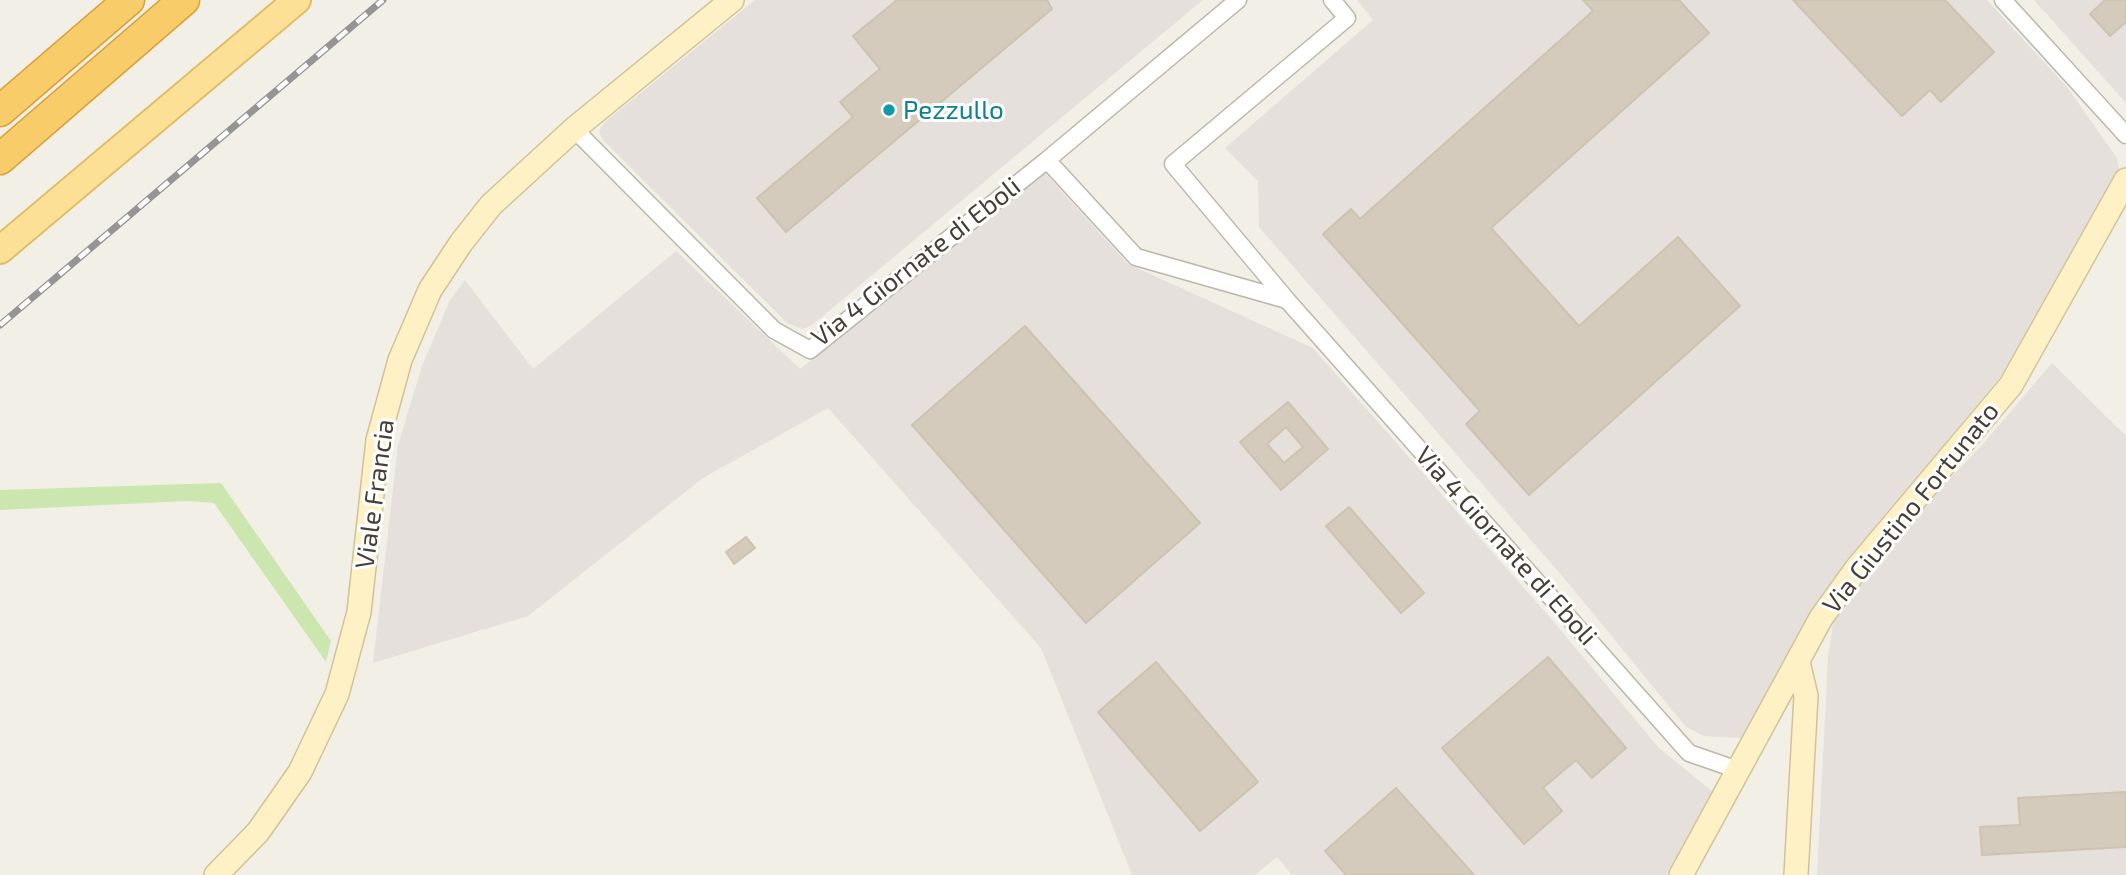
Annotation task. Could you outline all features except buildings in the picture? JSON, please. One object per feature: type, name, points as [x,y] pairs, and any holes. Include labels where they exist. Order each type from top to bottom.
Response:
[{"type":"highway","points":[[0,111],[129,0]]},
{"type":"highway","points":[[0,159],[184,0]]},
{"type":"main road","points":[[0,250],[298,0]]},
{"type":"street","name":"Viale Francia","points":[[216,875],[258,832],[300,772],[337,694],[359,612],[378,440],[400,360],[430,290],[461,243],[491,205],[574,129],[732,0]]},
{"type":"street","name":"Via 4 Giornate di Eboli","points":[[574,129],[774,330],[810,350],[1047,160],[1238,0]]},
{"type":"street","name":"Via 4 Giornate di Eboli","points":[[1332,0],[1347,18],[1173,164],[1287,300],[1689,752],[1738,770]]},
{"type":"street","points":[[2003,0],[2126,135]]},
{"type":"street","name":"Via 4 Giornate di Eboli","points":[[1047,160],[1136,257],[1287,300]]},
{"type":"street","name":"Via Giustino Fortunato","points":[[1681,875],[1821,618],[1857,568],[2011,385],[2126,180]]},
{"type":"street","points":[[1796,875],[1806,696],[1798,662]]},
{"type":"shaded area","points":[[755,0],[1203,0],[812,325],[802,329],[787,323],[603,140],[599,131],[605,122]]},
{"type":"shaded area","points":[[1357,0],[1987,0],[2067,87],[2117,158],[2119,169],[2004,372],[1846,564],[1800,629],[1741,738],[1704,736],[1686,727],[1569,584],[1259,227],[1258,181],[1225,148],[1373,20]]},
{"type":"shaded area","points":[[2034,0],[2126,0],[2126,103]]},
{"type":"shaded area","points":[[1043,171],[1128,264],[1313,348],[1553,621],[1659,748],[1712,791],[1666,875],[1292,875],[1277,857],[1255,875],[1132,875],[1041,648],[828,408],[703,478],[528,616],[373,663],[398,445],[422,366],[450,300],[465,280],[533,369],[676,251],[800,369]]},
{"type":"shaded area","points":[[2052,363],[2126,436],[2126,875],[1817,875],[1828,657],[1834,617],[1845,599],[1916,514],[1983,444]]},
{"type":"green space","points":[[221,483],[331,641],[326,662],[214,503],[187,501],[0,510],[0,490]]},
{"type":"railway","points":[[0,325],[383,0]]},
{"type":"place","name":"Pezzullo","points":[[889,110]]}]
